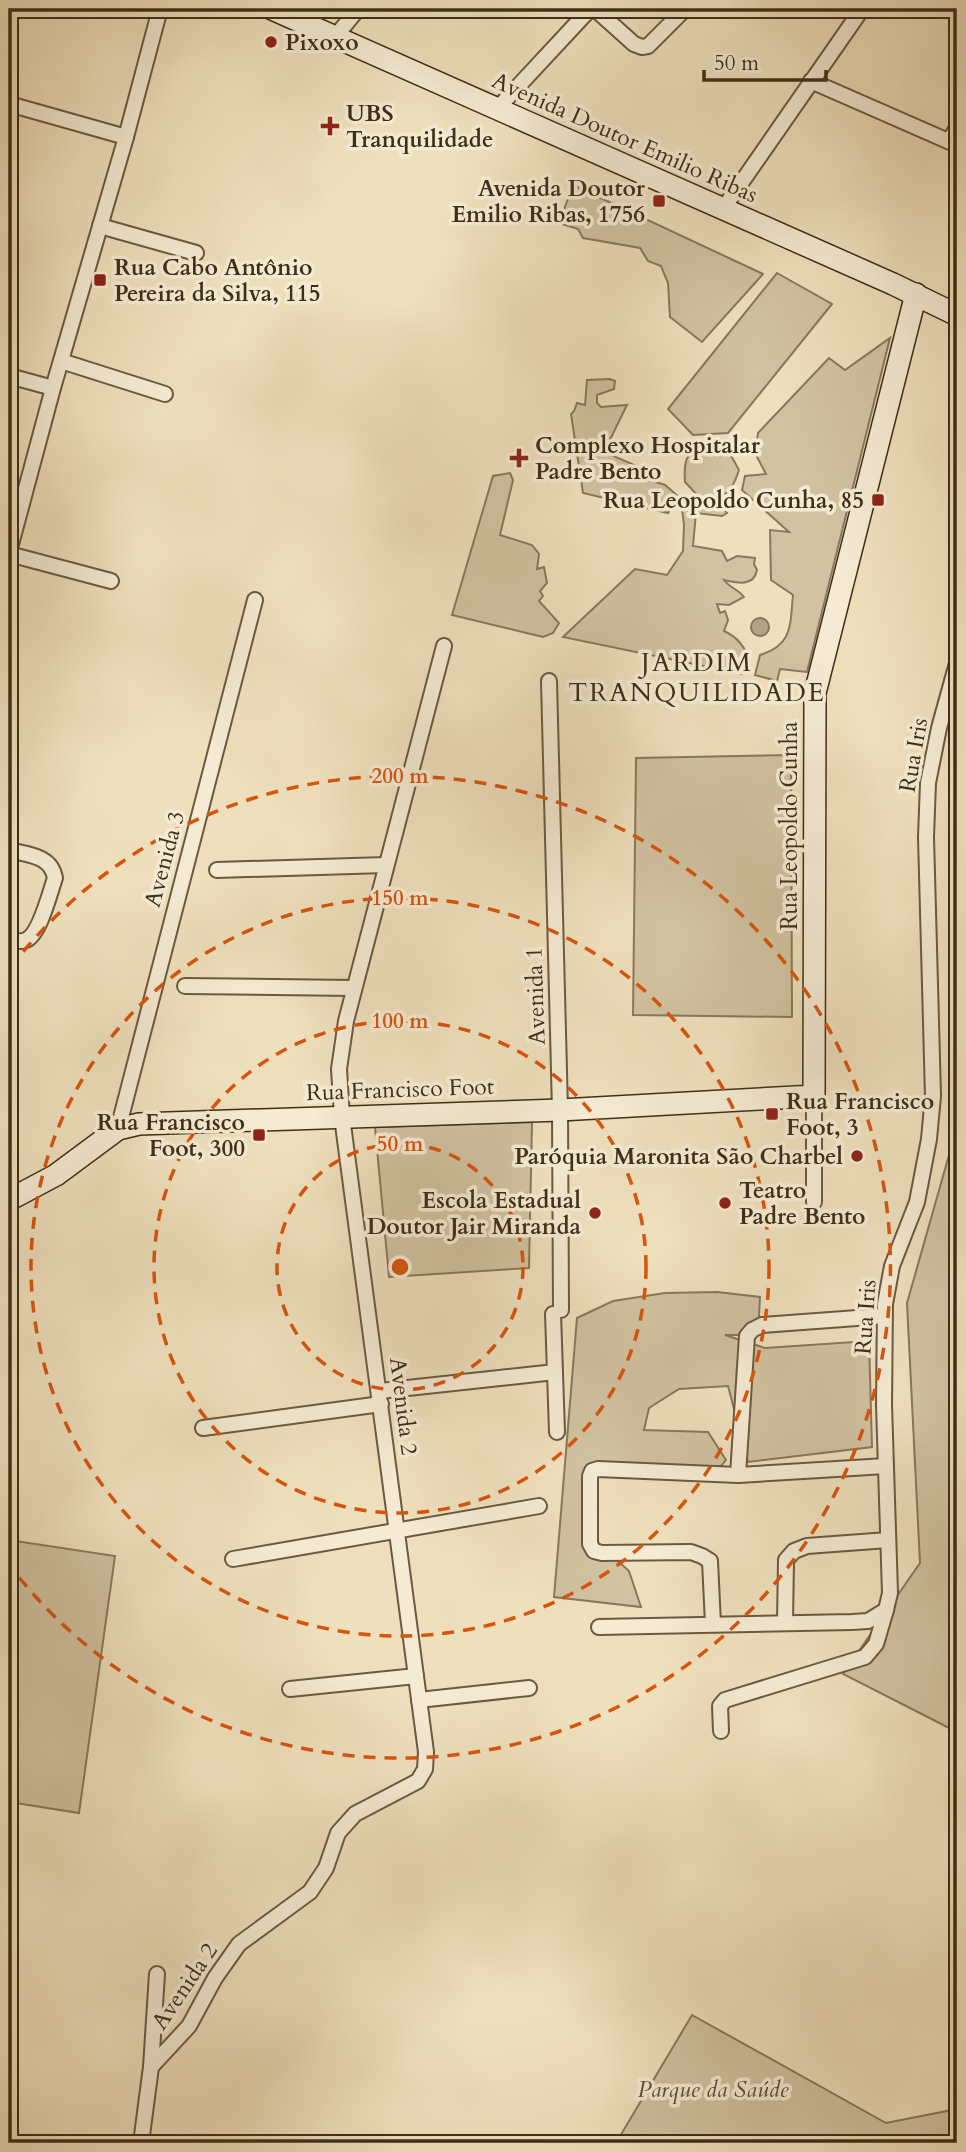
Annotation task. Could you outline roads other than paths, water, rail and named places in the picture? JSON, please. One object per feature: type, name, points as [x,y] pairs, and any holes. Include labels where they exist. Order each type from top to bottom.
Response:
[{"type":"street","points":[[111,581],[9,553],[160,9]]},
{"type":"street","name":"Avenida Doutor Emilio Ribas","points":[[272,9],[916,294],[957,315]]},
{"type":"street","points":[[335,37],[358,9]]},
{"type":"street","points":[[496,110],[593,9],[634,44],[642,47],[648,46],[685,9]]},
{"type":"street","points":[[723,209],[862,9]]},
{"type":"street","points":[[811,81],[953,143],[957,128]]},
{"type":"street","points":[[9,104],[126,137]]},
{"type":"street","points":[[100,226],[195,253]]},
{"type":"street","name":"Rua Leopoldo Cunha","points":[[814,1202],[815,692],[916,294]]},
{"type":"street","points":[[61,361],[165,394]]},
{"type":"street","points":[[9,376],[53,388]]},
{"type":"street","name":"Avenida 3","points":[[118,1129],[255,600]]},
{"type":"street","name":"Avenida 2","points":[[151,2067],[189,2026],[215,1978],[239,1944],[310,1892],[326,1868],[338,1833],[355,1814],[418,1781],[425,1769],[426,1752],[342,1116],[339,1069],[354,988],[444,646]]},
{"type":"street","name":"Rua Iris","points":[[721,1731],[720,1706],[725,1700],[865,1657],[876,1644],[890,1593],[884,1304],[892,1266],[917,1202],[929,1139],[933,1096],[926,837],[928,783],[939,728],[957,663]]},
{"type":"street","name":"Avenida 1","points":[[549,681],[561,1110],[555,1372],[557,1432]]},
{"type":"street","points":[[9,850],[46,860],[55,877],[34,933],[27,940],[14,940]]},
{"type":"street","points":[[217,870],[386,865]]},
{"type":"street","points":[[185,986],[354,988]]},
{"type":"street","name":"Rua Francisco Foot","points":[[9,1200],[56,1175],[118,1129],[139,1124],[561,1110],[814,1096]]},
{"type":"street","points":[[738,1475],[747,1336],[752,1330],[762,1325],[884,1316]]},
{"type":"street","points":[[203,1428],[555,1372]]},
{"type":"street","points":[[713,1624],[710,1561],[702,1556],[691,1552],[594,1551],[590,1544],[592,1471],[598,1469],[738,1475],[886,1466]]},
{"type":"street","points":[[233,1559],[539,1506]]},
{"type":"street","points":[[785,1623],[786,1560],[793,1551],[807,1546],[888,1540]]},
{"type":"street","points":[[600,1627],[868,1621],[886,1610]]},
{"type":"street","points":[[290,1689],[416,1676]]},
{"type":"street","points":[[419,1700],[529,1688]]},
{"type":"street","points":[[141,2143],[151,2067],[157,1974]]},
{"type":"place","name":"Pixoxo","points":[[271,42]]},
{"type":"place","name":"UBS Tranquilidade","points":[[330,126]]},
{"type":"place","name":"Avenida Doutor Emilio Ribas, 1756","points":[[659,201]]},
{"type":"place","name":"Rua Cabo Antônio Pereira da Silva, 115","points":[[100,280]]},
{"type":"place","name":"Complexo Hospitalar Padre Bento","points":[[519,458]]},
{"type":"place","name":"Rua Leopoldo Cunha, 85","points":[[878,500]]},
{"type":"place","name":"Rua Francisco Foot, 3","points":[[772,1114]]},
{"type":"place","name":"Rua Francisco Foot, 300","points":[[259,1135]]},
{"type":"place","name":"Paróquia Maronita São Charbel","points":[[857,1156]]},
{"type":"place","name":"Teatro Padre Bento","points":[[725,1203]]},
{"type":"place","name":"Escola Estadual Doutor Jair Miranda","points":[[595,1213]]},
{"type":"district","name":"JARDIM TRANQUILIDADE","points":[[697,677]]},
{"type":"park label","name":"Parque da Saúde","points":[[713,2089]]}]
